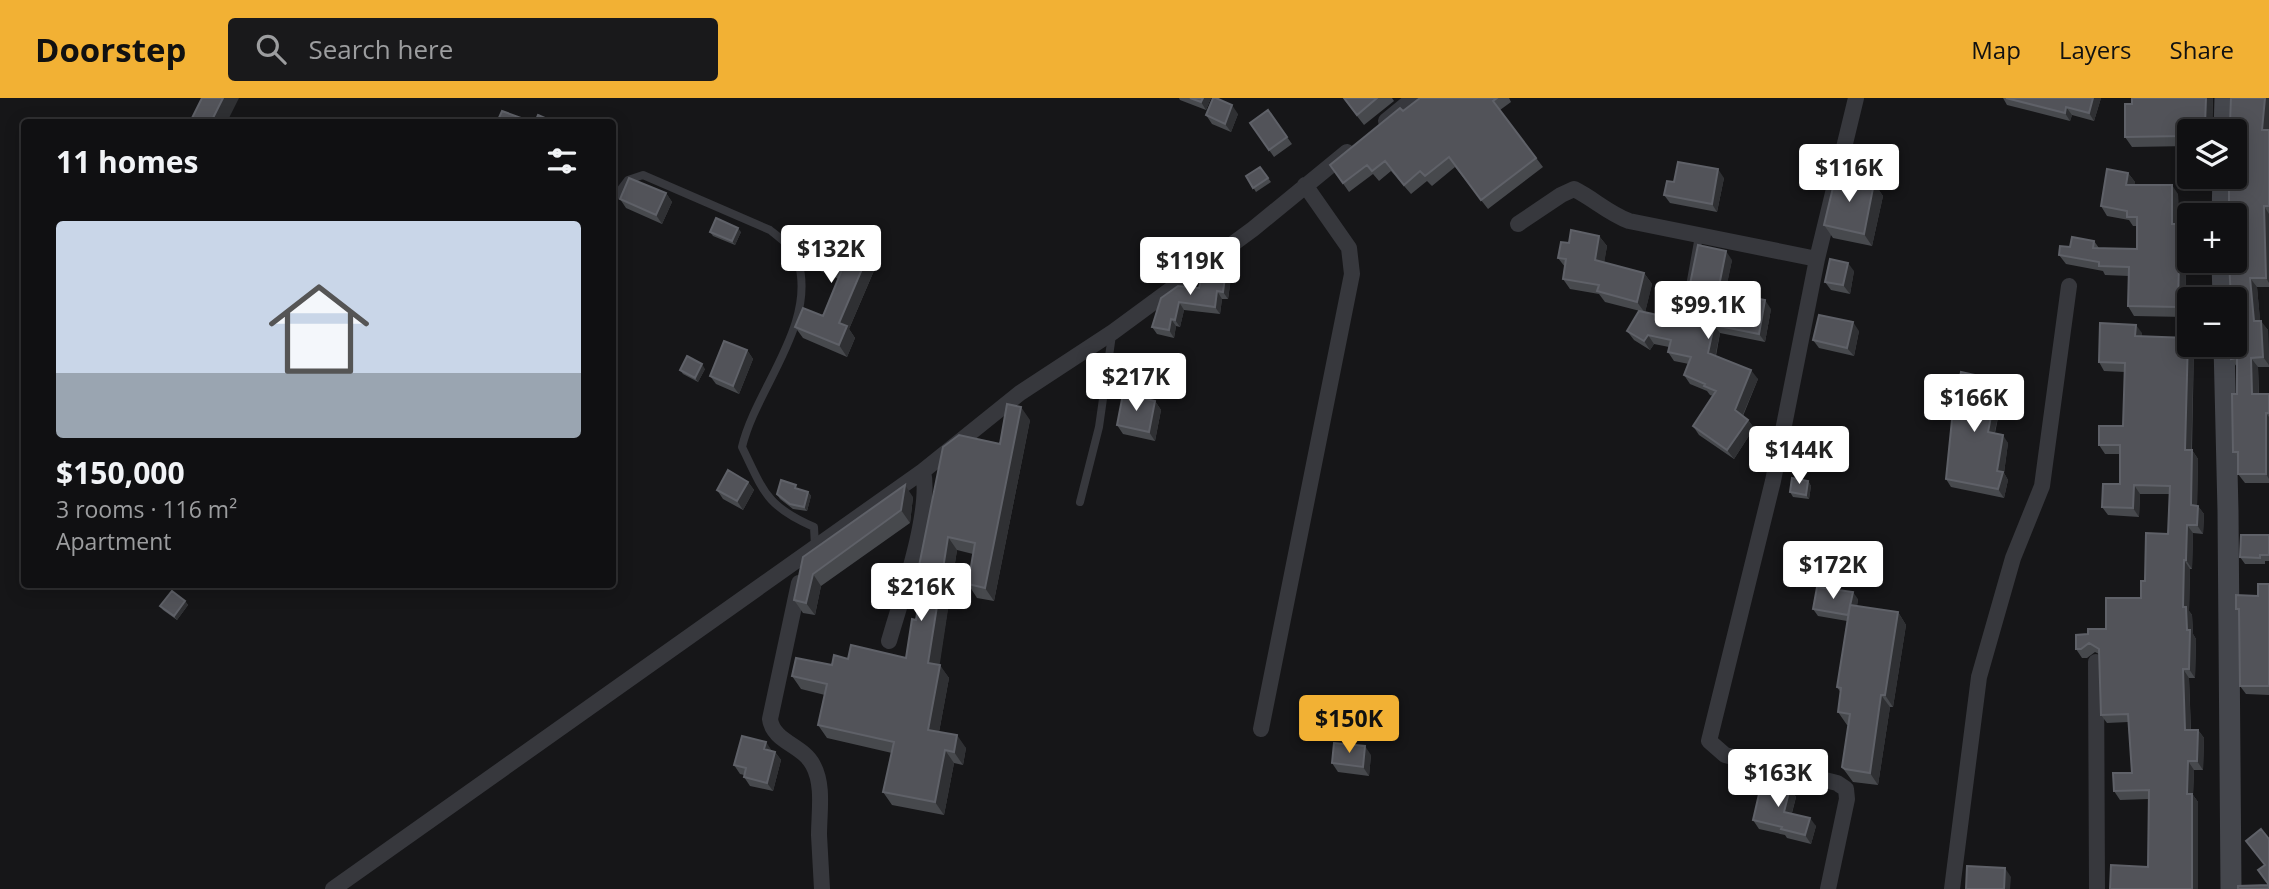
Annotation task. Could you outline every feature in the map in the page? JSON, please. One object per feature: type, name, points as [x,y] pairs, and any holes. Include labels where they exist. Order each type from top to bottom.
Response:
[{"type":"main road","points":[[2224,119],[2225,98]]},
{"type":"main road","points":[[2224,357],[2231,889]]},
{"type":"street","points":[[333,889],[810,553],[923,471],[1020,393],[1113,332],[1252,229],[1414,98]]},
{"type":"street","points":[[1828,889],[1847,799],[1846,789],[1837,783],[1725,755],[1709,741],[1773,481],[1817,259],[1857,98]]},
{"type":"street","points":[[1261,729],[1352,274],[1349,248],[1305,185]]},
{"type":"street","points":[[1518,224],[1574,189],[1587,195],[1612,214],[1629,221],[1817,259]]},
{"type":"street","points":[[1952,889],[1979,677],[2013,558],[2042,486],[2069,286]]},
{"type":"street","points":[[890,641],[921,521],[925,480],[923,471]]},
{"type":"street","points":[[810,553],[770,719],[776,734],[799,749],[813,764],[819,784],[822,889]]},
{"type":"street","points":[[2096,662],[2097,889]]},
{"type":"lane","points":[[616,196],[628,180],[643,175],[769,230],[787,244],[798,259],[800,313],[748,424],[742,447],[768,499],[789,516],[814,527],[810,553]]},
{"type":"lane","points":[[1689,289],[1699,236]]},
{"type":"lane","points":[[1080,502],[1100,427],[1113,332]]},
{"type":"building","points":[[202,98],[223,98],[212,119],[192,119]]},
{"type":"building","points":[[1213,98],[1232,105],[1225,124],[1206,115]]},
{"type":"building","points":[[1344,98],[1377,98],[1357,115]]},
{"type":"building","points":[[1420,98],[1497,98],[1493,101],[1536,158],[1481,200],[1449,157],[1425,176],[1420,171],[1404,185],[1385,161],[1372,171],[1367,165],[1343,183],[1330,165],[1400,108],[1403,111]]},
{"type":"building","points":[[2006,98],[2093,98],[2089,113],[2066,107],[2065,113]]},
{"type":"building","points":[[2132,98],[2206,98],[2205,119],[2177,119],[2177,136],[2125,137],[2125,104],[2132,104]]},
{"type":"building","points":[[2231,98],[2265,98],[2262,130],[2269,130],[2269,206],[2264,206],[2266,278],[2250,278],[2254,321],[2261,321],[2263,357],[2251,358],[2252,394],[2269,394],[2269,413],[2266,413],[2266,474],[2238,474],[2238,452],[2233,452],[2232,394],[2237,394],[2237,358],[2231,357],[2247,357],[2247,287],[2230,287],[2230,273],[2247,273],[2247,203],[2229,203],[2229,189],[2247,189],[2247,119],[2230,119]]},
{"type":"building","points":[[1268,110],[1287,137],[1269,150],[1250,123]]},
{"type":"building","points":[[502,111],[524,119],[498,119]]},
{"type":"building","points":[[1678,162],[1718,169],[1712,204],[1664,195],[1667,181],[1674,182]]},
{"type":"building","points":[[1260,167],[1268,178],[1253,188],[1246,176]]},
{"type":"building","points":[[2107,169],[2128,173],[2126,185],[2172,185],[2172,224],[2177,224],[2177,307],[2128,306],[2129,267],[2099,266],[2099,262],[2059,255],[2060,246],[2070,247],[2072,237],[2094,241],[2093,248],[2137,249],[2137,217],[2127,217],[2127,211],[2101,206]]},
{"type":"building","points":[[1836,175],[1874,183],[1864,234],[1824,225]]},
{"type":"building","points":[[629,178],[666,193],[656,215],[620,199]]},
{"type":"building","points":[[716,218],[738,228],[732,241],[710,232]]},
{"type":"building","points":[[808,229],[868,255],[839,323],[847,326],[839,345],[795,327],[803,308],[823,316],[841,272],[798,253]]},
{"type":"building","points":[[1571,230],[1599,236],[1595,260],[1644,273],[1637,302],[1597,291],[1599,285],[1563,279],[1566,259],[1558,258],[1561,242],[1569,243]]},
{"type":"building","points":[[1698,245],[1726,251],[1718,291],[1765,300],[1759,334],[1714,325],[1708,353],[1751,370],[1735,410],[1748,420],[1727,450],[1693,426],[1716,391],[1684,375],[1691,357],[1668,352],[1671,340],[1648,335],[1644,341],[1627,331],[1639,311],[1671,318],[1676,291],[1688,294]]},
{"type":"building","points":[[1830,259],[1848,263],[1843,285],[1825,282]]},
{"type":"building","points":[[1204,267],[1226,270],[1223,292],[1217,291],[1215,307],[1179,302],[1175,320],[1171,319],[1169,330],[1152,327],[1161,298],[1178,286],[1199,288]]},
{"type":"building","points":[[1819,315],[1853,322],[1847,348],[1813,340]]},
{"type":"building","points":[[2100,323],[2136,325],[2135,336],[2177,338],[2177,357],[2187,357],[2185,450],[2192,450],[2191,505],[2198,506],[2197,525],[2187,525],[2183,607],[2186,607],[2187,630],[2190,630],[2189,669],[2183,669],[2185,730],[2198,730],[2197,761],[2188,761],[2187,794],[2192,794],[2192,889],[2110,889],[2111,865],[2148,867],[2149,790],[2114,791],[2113,773],[2132,773],[2128,714],[2101,715],[2099,649],[2089,643],[2076,649],[2076,635],[2088,634],[2088,629],[2106,629],[2106,598],[2141,598],[2141,581],[2145,581],[2146,533],[2168,534],[2170,486],[2134,485],[2133,508],[2102,507],[2103,484],[2120,484],[2120,445],[2099,445],[2099,426],[2123,426],[2125,363],[2099,362]]},
{"type":"building","points":[[724,341],[747,350],[733,386],[710,376]]},
{"type":"building","points":[[687,356],[702,364],[695,378],[680,370]]},
{"type":"building","points":[[1961,372],[1998,380],[1988,432],[2003,435],[1997,471],[2003,472],[1998,489],[1946,479],[1953,410]]},
{"type":"building","points":[[1123,394],[1155,401],[1149,432],[1117,425]]},
{"type":"building","points":[[1007,404],[1021,407],[985,588],[968,584],[975,543],[948,537],[928,663],[940,665],[928,730],[957,735],[954,752],[945,750],[935,802],[883,792],[894,742],[818,725],[827,684],[792,676],[796,658],[832,665],[834,655],[848,659],[851,645],[906,658],[912,619],[916,620],[922,582],[916,581],[943,447],[959,435],[1000,444]]},
{"type":"building","points":[[728,470],[748,482],[737,501],[717,490]]},
{"type":"building","points":[[1792,478],[1808,481],[1806,495],[1790,492]]},
{"type":"building","points":[[781,480],[808,492],[804,507],[790,504],[777,494]]},
{"type":"building","points":[[905,485],[901,510],[813,574],[806,603],[794,600],[803,557]]},
{"type":"building","points":[[2241,535],[2269,535],[2269,555],[2260,555],[2260,558],[2240,557]]},
{"type":"building","points":[[2258,584],[2269,584],[2269,686],[2240,686],[2239,609],[2236,609],[2236,595],[2258,596]]},
{"type":"building","points":[[1817,587],[1853,592],[1848,615],[1813,609]]},
{"type":"building","points":[[172,591],[185,601],[174,616],[160,606]]},
{"type":"building","points":[[1850,605],[1898,612],[1885,695],[1881,695],[1870,773],[1842,767],[1850,714],[1838,712],[1841,688],[1837,687]]},
{"type":"building","points":[[742,736],[766,742],[764,749],[775,752],[767,783],[744,777],[746,768],[734,765]]},
{"type":"building","points":[[1334,743],[1365,746],[1363,767],[1332,763]]},
{"type":"building","points":[[1762,781],[1790,788],[1784,812],[1810,818],[1805,835],[1753,820]]},
{"type":"building","points":[[2261,829],[2269,839],[2269,885],[2258,870],[2265,865],[2246,841]]},
{"type":"building","points":[[1967,866],[2005,868],[2004,889],[1966,889]]},
{"type":"building","points":[[2269,885],[2269,889],[2238,889],[2238,886]]}]
